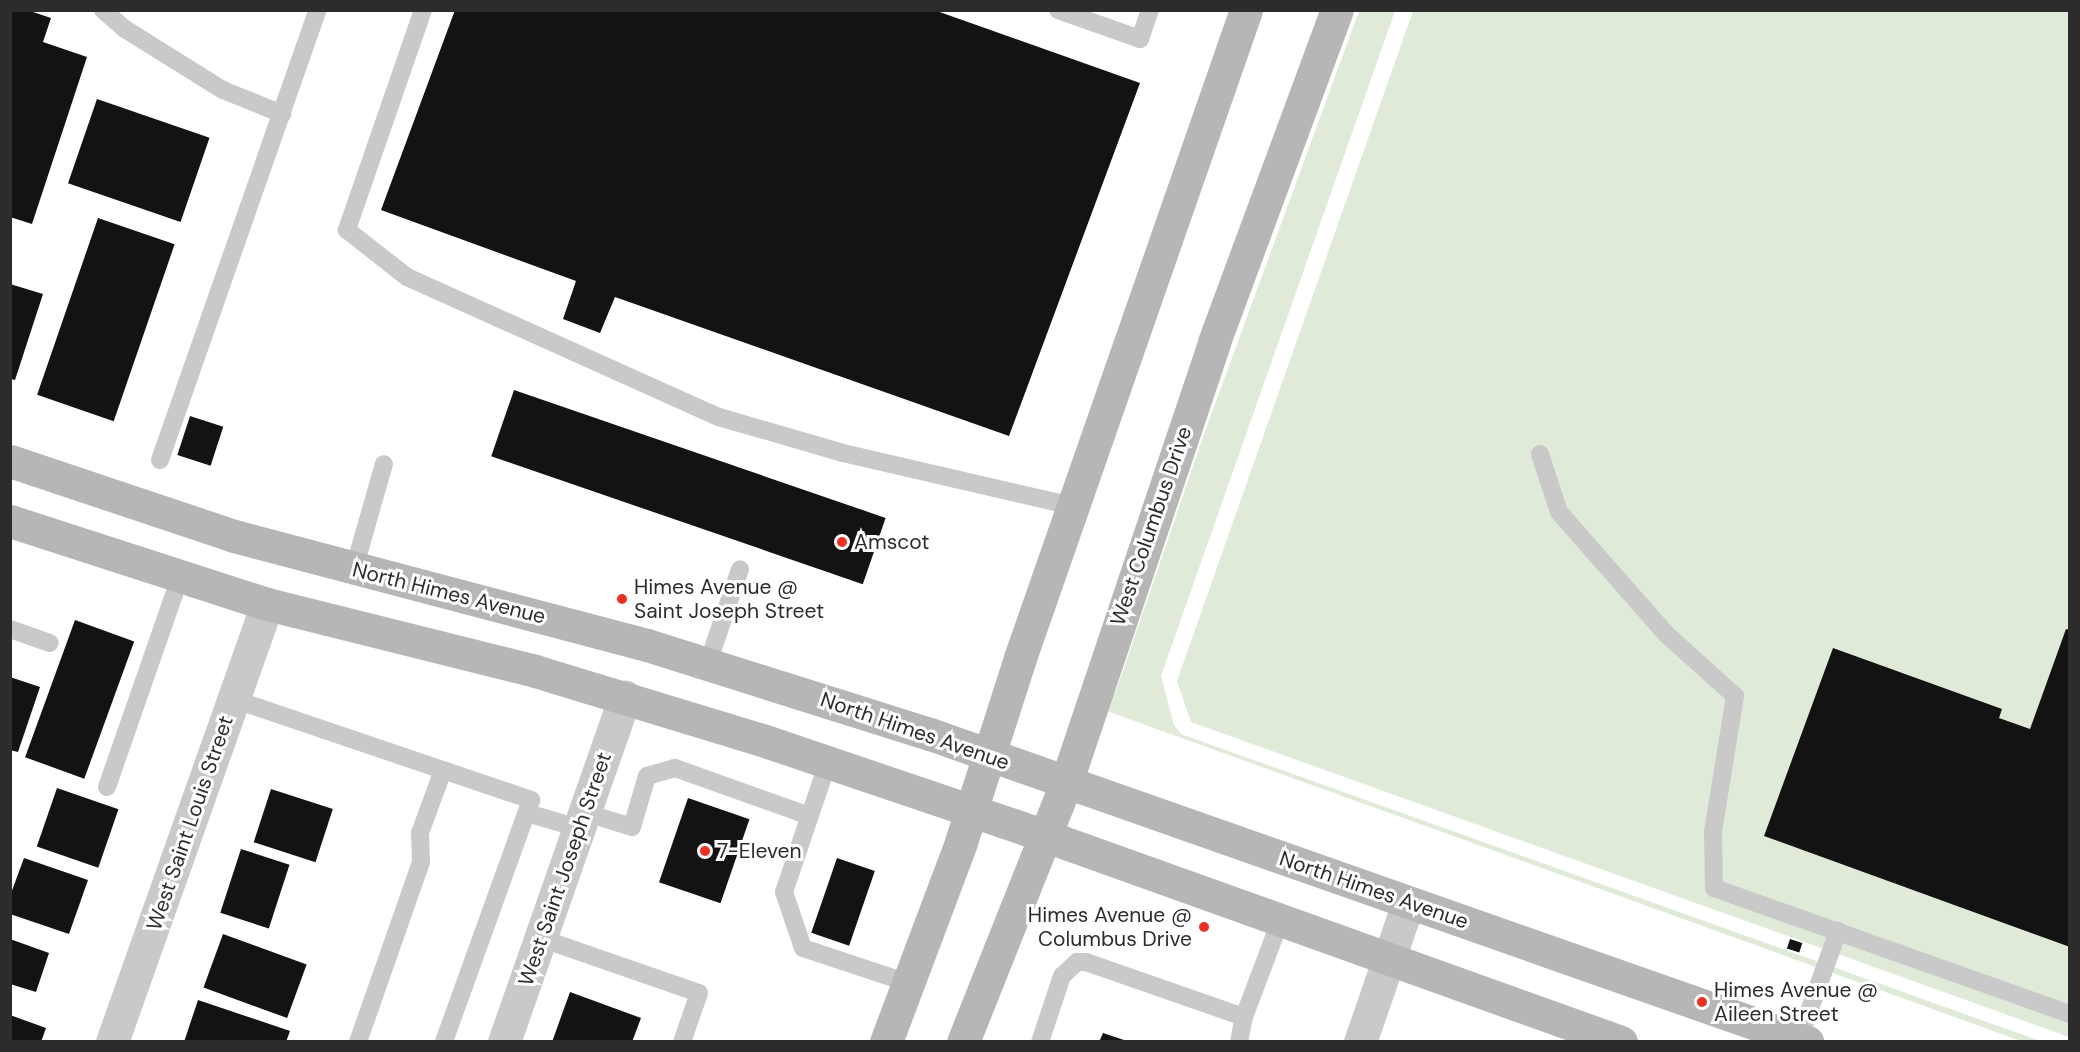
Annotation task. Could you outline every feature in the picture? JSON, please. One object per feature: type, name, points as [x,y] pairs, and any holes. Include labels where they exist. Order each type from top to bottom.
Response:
[{"type":"street","points":[[886,1041],[971,810],[1072,506],[1246,10]]},
{"type":"street","name":"West Columbus Drive","points":[[963,1041],[1043,835],[1066,783],[1214,342],[1337,10]]},
{"type":"street","name":"North Himes Avenue","points":[[10,461],[234,536],[708,663],[990,755],[1801,1041]]},
{"type":"street","points":[[10,480],[120,518],[166,528],[234,536]]},
{"type":"street","points":[[10,521],[267,604],[625,697],[828,762],[1043,835],[1621,1041]]},
{"type":"street","name":"West Saint Louis Street","points":[[112,1041],[267,604]]},
{"type":"street","name":"West Saint Joseph Street","points":[[504,1041],[625,697]]},
{"type":"street","points":[[1360,1041],[1408,903]]},
{"type":"lane","points":[[103,10],[125,29],[223,90],[282,114]]},
{"type":"lane","points":[[160,460],[318,10]]},
{"type":"lane","points":[[423,10],[347,230],[407,277],[719,417],[843,453],[1072,506]]},
{"type":"lane","points":[[1058,10],[1140,39],[1149,10]]},
{"type":"lane","points":[[1540,454],[1558,512],[1666,634],[1735,696],[1713,832],[1714,888],[2070,1014]]},
{"type":"lane","points":[[354,569],[384,464]]},
{"type":"lane","points":[[708,663],[740,569]]},
{"type":"lane","points":[[107,787],[180,577]]},
{"type":"lane","points":[[10,629],[50,643]]},
{"type":"lane","points":[[233,699],[443,770],[529,806],[580,820],[632,827],[647,776],[675,768],[810,816]]},
{"type":"lane","points":[[828,762],[784,892],[802,948],[908,983]]},
{"type":"lane","points":[[358,1041],[421,862],[420,833],[443,770]]},
{"type":"lane","points":[[444,1041],[529,806]]},
{"type":"lane","points":[[1239,1041],[1244,1017],[1280,921]]},
{"type":"lane","points":[[1801,1041],[1838,931]]},
{"type":"lane","points":[[540,938],[699,993],[682,1041]]},
{"type":"lane","points":[[1040,1041],[1062,976],[1077,962],[1086,962],[1244,1017]]},
{"type":"green space","points":[[1359,11],[1395,11],[1161,676],[1174,725],[1181,734],[2040,1041],[2021,1041],[1104,710],[1116,691],[1203,437]]},
{"type":"green space","points":[[1413,11],[2069,11],[2069,1037],[1191,722],[1177,681]]},
{"type":"building","points":[[10,10],[27,10],[51,18],[43,42],[87,57],[32,224],[10,217]]},
{"type":"building","points":[[455,10],[934,10],[1140,83],[1009,436],[615,297],[600,333],[563,319],[576,281],[381,210]]},
{"type":"building","points":[[97,99],[210,138],[181,222],[68,183]]},
{"type":"building","points":[[98,218],[175,244],[114,421],[37,395]]},
{"type":"building","points":[[10,284],[43,294],[15,380],[10,379]]},
{"type":"building","points":[[514,390],[886,518],[863,584],[491,456]]},
{"type":"building","points":[[190,416],[223,427],[211,466],[177,455]]},
{"type":"building","points":[[75,620],[134,642],[84,779],[25,757]]},
{"type":"building","points":[[2066,629],[2070,630],[2070,947],[1764,836],[1833,648],[2002,709],[1999,718],[2030,729]]},
{"type":"building","points":[[10,677],[40,687],[18,752],[10,750]]},
{"type":"building","points":[[57,788],[118,809],[98,868],[37,847]]},
{"type":"building","points":[[271,789],[333,809],[316,862],[254,842]]},
{"type":"building","name":"7-Eleven","points":[[688,798],[749,819],[720,903],[659,882]]},
{"type":"building","points":[[241,849],[290,865],[269,928],[220,913]]},
{"type":"building","points":[[24,858],[88,880],[69,934],[10,914],[10,896]]},
{"type":"building","points":[[837,858],[875,871],[849,946],[811,933]]},
{"type":"building","points":[[223,934],[307,964],[287,1018],[204,988]]},
{"type":"building","points":[[10,939],[49,953],[36,992],[10,984]]},
{"type":"building","points":[[1790,939],[1802,943],[1799,953],[1787,949]]},
{"type":"building","points":[[570,992],[641,1018],[632,1042],[552,1042]]},
{"type":"building","points":[[198,1000],[290,1031],[286,1042],[184,1042]]},
{"type":"building","points":[[10,1015],[46,1028],[41,1042],[10,1042]]},
{"type":"building","points":[[1103,1033],[1127,1041],[1127,1042],[1099,1042]]},
{"type":"place","name":"Amscot","points":[[842,542]]},
{"type":"place","name":"Himes Avenue @ Saint Joseph Street","points":[[622,599]]},
{"type":"place","name":"7-Eleven","points":[[705,851]]},
{"type":"place","name":"Himes Avenue @ Columbus Drive","points":[[1204,927]]},
{"type":"place","name":"Himes Avenue @ Aileen Street","points":[[1702,1002]]}]
